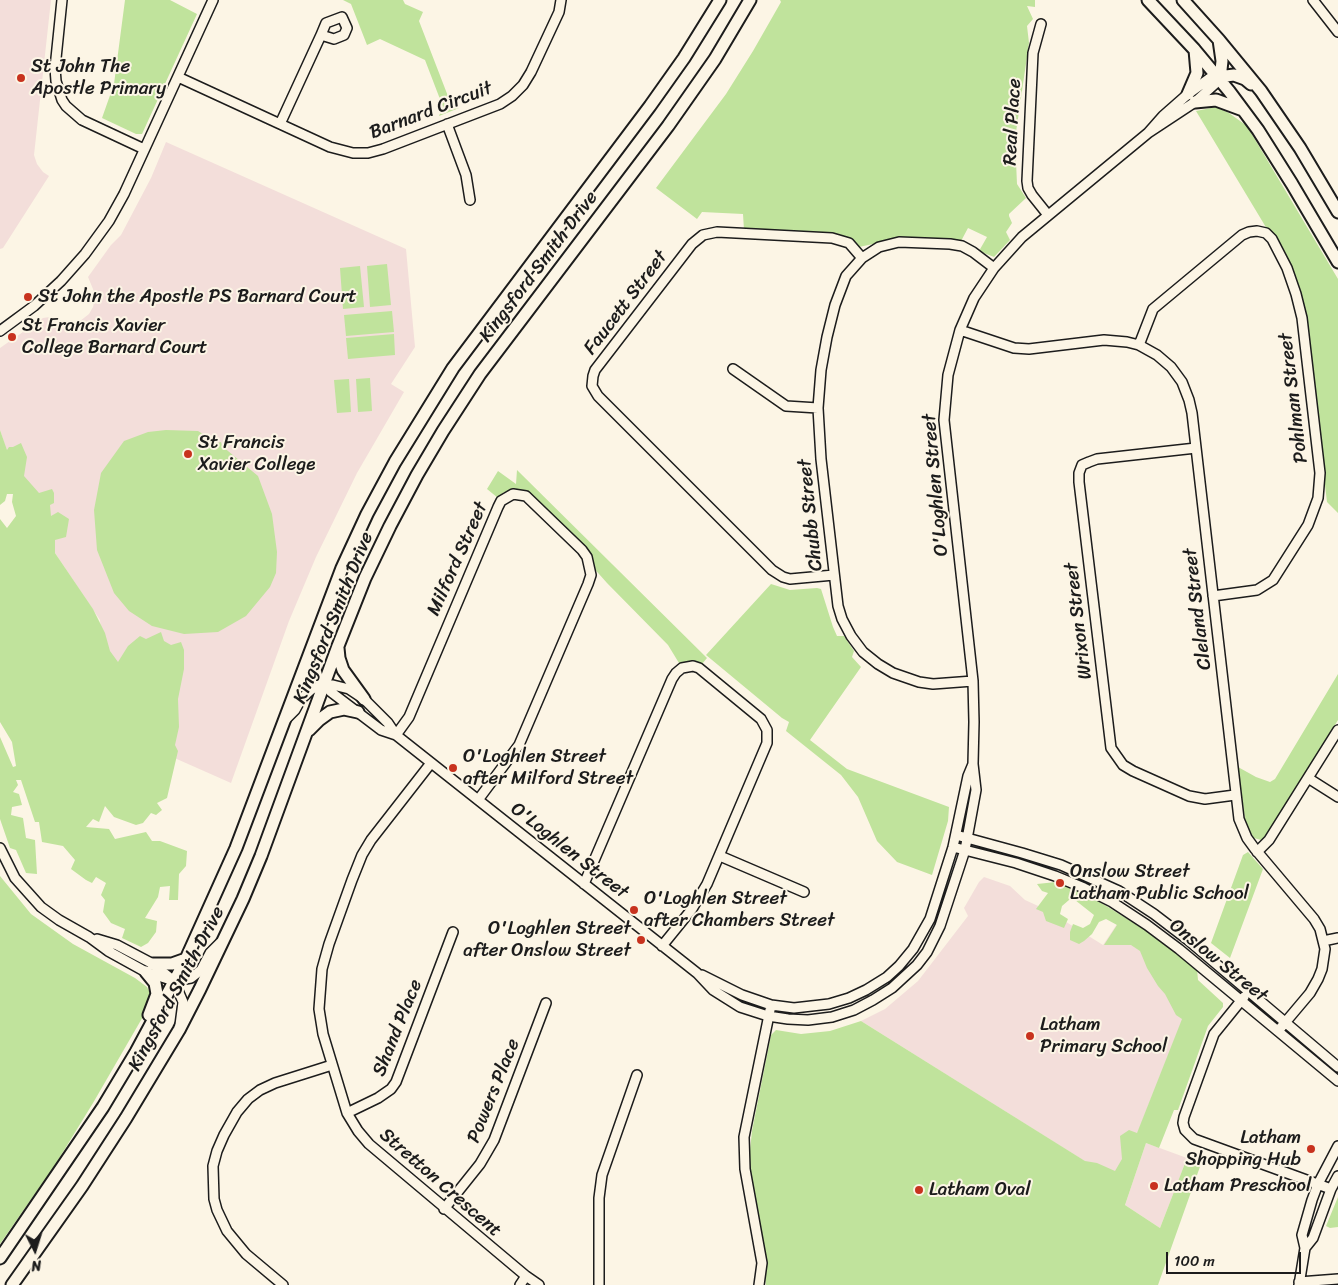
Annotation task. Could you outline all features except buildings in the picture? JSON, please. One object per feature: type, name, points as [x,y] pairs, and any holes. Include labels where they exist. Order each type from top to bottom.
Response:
[{"type":"main road","name":"Kingsford Smith Drive","points":[[0,1258],[103,1107],[136,1052],[186,959],[236,848],[342,568],[367,514],[395,462],[441,386],[501,302],[650,106],[684,58],[720,0]]},
{"type":"main road","name":"Kingsford Smith Drive","points":[[12,1285],[126,1118],[179,1030],[224,939],[261,856],[338,646],[390,526],[417,475],[463,400],[507,338],[697,86],[750,0]]},
{"type":"main road","points":[[1148,0],[1194,49],[1243,110],[1276,157],[1338,262]]},
{"type":"main road","points":[[1183,0],[1261,91],[1300,148],[1337,209]]},
{"type":"main road","points":[[1218,77],[1222,61],[1219,40]]},
{"type":"main road","points":[[1194,49],[1197,73],[1192,98],[1216,100],[1243,110]]},
{"type":"main road","points":[[1218,77],[1227,75],[1240,76],[1261,91]]},
{"type":"main road","points":[[338,646],[343,670],[364,699]]},
{"type":"main road","points":[[306,734],[319,720],[330,712],[344,709],[358,712]]},
{"type":"main road","points":[[136,1052],[157,994],[150,968],[186,959]]},
{"type":"street","points":[[62,0],[55,68],[59,95],[76,116],[144,149]]},
{"type":"street","points":[[0,331],[37,303],[61,281],[85,254],[109,221],[124,194],[213,0]]},
{"type":"street","name":"Barnard Circuit","points":[[178,77],[330,147],[352,153],[368,153],[500,104],[512,96],[523,85],[531,72],[559,12],[561,0]]},
{"type":"street","points":[[1313,0],[1338,32]]},
{"type":"street","name":"Real Place","points":[[1041,24],[1033,53],[1027,181],[1032,195],[1048,215]]},
{"type":"street","points":[[280,124],[321,35]]},
{"type":"street","name":"O'Loghlen Street","points":[[324,685],[349,689],[364,699],[388,723],[396,735],[697,974],[712,990],[740,1007],[768,1016],[808,1020],[832,1017],[854,1010],[892,988],[918,965],[940,926],[968,839],[976,790],[973,764],[973,681],[944,420],[948,375],[960,330],[974,298],[994,268],[1022,237],[1192,98],[1215,84],[1218,77]]},
{"type":"street","points":[[448,124],[466,175],[470,200]]},
{"type":"street","name":"Pohlman Street","points":[[1139,345],[1153,309],[1235,242],[1249,232],[1257,231],[1266,233],[1272,239],[1287,268],[1302,318],[1320,473],[1318,498],[1308,525],[1273,580],[1257,590],[1213,596]]},
{"type":"street","name":"Faucett Street","points":[[834,575],[790,579],[772,570],[598,396],[592,382],[595,370],[692,244],[703,235],[717,232],[832,238],[848,243],[862,258]]},
{"type":"street","points":[[1324,239],[1338,247]]},
{"type":"street","points":[[862,258],[879,247],[899,242],[950,244],[962,246],[973,252],[994,268]]},
{"type":"street","name":"Chubb Street","points":[[862,258],[846,276],[835,305],[825,345],[818,408],[821,459],[834,575],[842,619],[859,647],[878,664],[893,673],[919,682],[932,684],[973,681]]},
{"type":"street","name":"Cleland Street","points":[[960,330],[1014,348],[1104,340],[1115,340],[1139,345],[1158,355],[1182,382],[1190,406],[1196,448],[1235,795],[1241,826],[1257,852],[1314,919],[1323,941],[1324,958],[1318,979],[1310,992],[1278,1031]]},
{"type":"street","points":[[733,369],[786,406],[818,408]]},
{"type":"street","name":"Wrixon Street","points":[[1196,448],[1097,459],[1082,465],[1079,473],[1079,482],[1083,521],[1111,748],[1123,765],[1132,771],[1189,796],[1205,799],[1235,795]]},
{"type":"street","name":"Milford Street","points":[[396,735],[409,717],[501,501],[513,494],[526,496],[582,550],[587,557],[591,575],[522,739],[507,763],[478,800]]},
{"type":"street","name":"O'Loghlen Street","points":[[314,640],[315,666],[318,677],[324,685],[381,730],[396,735]]},
{"type":"street","points":[[584,884],[672,679],[676,672],[687,666],[699,668],[756,714],[767,730],[767,743],[720,856],[700,897],[662,946]]},
{"type":"street","points":[[284,721],[312,688],[324,685]]},
{"type":"street","points":[[1257,852],[1269,840],[1338,730]]},
{"type":"street","name":"Stretton Crescent","points":[[431,763],[381,827],[362,855],[329,944],[322,969],[319,1008],[323,1034],[347,1113],[369,1144],[444,1209],[539,1285]]},
{"type":"street","name":"O'Loghlen Street","points":[[697,974],[742,995],[771,1005],[802,1008],[829,1004],[849,998],[887,977],[914,949],[930,919],[945,876],[956,835],[968,776],[973,764]]},
{"type":"street","points":[[1308,778],[1338,797]]},
{"type":"street","name":"Onslow Street","points":[[956,835],[1061,865],[1119,891],[1154,914],[1188,940],[1338,1067]]},
{"type":"street","name":"Onslow Street","points":[[953,847],[1016,863],[1055,876],[1112,902],[1179,949],[1338,1081]]},
{"type":"street","points":[[0,848],[4,866],[41,907],[108,951],[150,968],[174,981],[183,1002],[179,1030]]},
{"type":"street","points":[[720,856],[804,892]]},
{"type":"street","points":[[1112,902],[1119,891]]},
{"type":"street","name":"Shand Place","points":[[347,1113],[378,1098],[391,1089],[396,1082],[453,932]]},
{"type":"street","points":[[1323,941],[1338,938]]},
{"type":"street","points":[[174,981],[191,978],[202,970],[210,952],[224,939]]},
{"type":"street","points":[[1249,992],[1214,1034],[1184,1117],[1184,1130],[1194,1139],[1331,1189]]},
{"type":"street","name":"Powers Place","points":[[444,1209],[476,1169],[494,1140],[546,1003]]},
{"type":"street","points":[[759,1285],[762,1263],[747,1184],[744,1152],[747,1122],[771,1005]]},
{"type":"street","points":[[1320,1066],[1327,1058]]},
{"type":"street","points":[[277,1283],[236,1243],[221,1221],[212,1187],[213,1166],[217,1151],[237,1112],[248,1099],[260,1090],[275,1083],[332,1065]]},
{"type":"street","points":[[599,1285],[599,1198],[602,1175],[638,1075]]},
{"type":"street","points":[[1338,1146],[1318,1184],[1302,1235],[1305,1248],[1299,1284],[1338,1279]]},
{"type":"street","points":[[1305,1248],[1313,1238],[1331,1189],[1338,1176]]},
{"type":"street","points":[[520,1285],[526,1276]]},
{"type":"shaded area","name":"St John The Apostle Primary","points":[[0,0],[51,0],[34,155],[37,164],[49,176],[3,248],[0,249]]},
{"type":"shaded area","name":"St Francis Xavier College","points":[[166,142],[406,249],[415,347],[391,384],[404,392],[357,473],[316,557],[289,621],[231,783],[109,729],[100,620],[51,547],[12,466],[0,430],[0,348],[43,318],[50,317],[62,322],[71,323],[80,321],[89,314],[95,298],[88,277],[111,245],[121,235],[151,178]]},
{"type":"shaded area","name":"Latham Primary School","points":[[984,877],[1010,886],[1025,900],[1047,910],[1103,945],[1119,921],[1198,980],[1118,1182],[861,1021],[885,1009],[918,981],[968,916],[964,908]]},
{"type":"shaded area","name":"Latham Preschool","points":[[1146,1143],[1187,1158],[1160,1228],[1125,1205]]},
{"type":"green space","points":[[125,0],[170,0],[197,14],[142,134],[136,134],[102,118],[114,84]]},
{"type":"green space","points":[[343,0],[403,0],[405,4],[423,12],[419,21],[451,104],[459,108],[439,116],[443,107],[425,60],[380,39],[367,45],[351,4]]},
{"type":"green space","points":[[780,0],[1035,0],[1035,7],[1027,6],[1033,19],[1027,26],[1029,43],[1015,139],[1017,184],[1026,198],[1009,214],[1012,223],[1006,232],[1010,240],[994,257],[979,251],[987,237],[968,228],[960,243],[887,241],[859,247],[825,234],[744,230],[743,214],[702,212],[697,219],[656,188],[726,94],[753,51],[781,2]]},
{"type":"green space","points":[[1216,107],[1229,113],[1247,126],[1338,279],[1338,513],[1327,502],[1303,299],[1281,245],[1267,229],[1196,111]]},
{"type":"green space","points":[[387,264],[391,305],[370,307],[367,266]]},
{"type":"green space","points":[[360,266],[364,307],[343,309],[340,268]]},
{"type":"green space","points":[[392,311],[394,332],[346,336],[344,315]]},
{"type":"green space","points":[[394,334],[395,355],[348,359],[346,338]]},
{"type":"green space","points":[[370,378],[372,411],[358,412],[356,379]]},
{"type":"green space","points":[[349,379],[351,412],[337,413],[334,380]]},
{"type":"green space","points":[[0,430],[7,450],[9,447],[21,443],[27,457],[24,476],[39,493],[52,489],[54,503],[50,505],[51,516],[58,512],[69,519],[66,537],[55,540],[55,553],[93,609],[105,633],[110,651],[118,662],[128,646],[140,636],[146,639],[161,632],[164,641],[171,645],[181,642],[184,650],[184,669],[178,699],[179,727],[175,745],[178,751],[167,798],[157,803],[162,810],[156,815],[151,813],[143,823],[136,825],[114,817],[105,806],[99,822],[93,819],[86,827],[109,829],[115,839],[146,832],[152,841],[160,841],[187,851],[186,866],[179,874],[178,900],[169,900],[170,886],[160,887],[158,897],[145,918],[157,921],[156,932],[148,943],[141,947],[122,938],[125,929],[111,923],[103,912],[105,900],[101,895],[106,883],[96,877],[92,883],[86,880],[71,869],[75,860],[63,846],[42,842],[39,822],[35,822],[21,780],[16,780],[18,785],[13,792],[19,794],[22,805],[12,807],[11,815],[23,818],[26,838],[35,840],[37,874],[26,873],[16,850],[10,848],[0,819],[0,737],[13,767],[16,766],[12,742],[0,722],[0,519],[7,528],[16,516],[12,502],[13,494],[7,494],[5,501],[0,505]]},
{"type":"green space","points":[[166,430],[198,431],[218,443],[221,442],[222,446],[258,476],[272,514],[277,552],[276,573],[270,587],[246,616],[218,632],[184,634],[152,626],[129,611],[114,593],[97,550],[94,510],[101,473],[124,441],[148,432]]},
{"type":"green space","points":[[517,470],[707,658],[702,664],[704,671],[682,668],[668,645],[607,583],[535,502],[518,492],[504,492],[498,498],[487,489],[498,471],[516,484]]},
{"type":"green space","points":[[771,584],[790,590],[821,589],[837,636],[844,636],[854,651],[852,657],[861,667],[810,740],[847,769],[949,807],[948,821],[932,875],[897,862],[877,841],[858,797],[841,775],[786,731],[789,722],[706,655]]},
{"type":"green space","points":[[1338,674],[1338,720],[1267,836],[1261,840],[1254,838],[1246,826],[1238,767],[1270,782],[1275,779]]},
{"type":"green space","points":[[1248,852],[1263,869],[1230,958],[1211,943],[1243,855]]},
{"type":"green space","points":[[0,876],[31,914],[73,944],[135,978],[147,987],[151,995],[148,1008],[93,1103],[55,1165],[0,1244]]},
{"type":"green space","points":[[1056,882],[1082,892],[1161,940],[1197,969],[1198,980],[1223,1003],[1223,1007],[1208,1026],[1178,1110],[1174,1110],[1159,1148],[1146,1143],[1125,1205],[1160,1228],[1187,1158],[1202,1161],[1158,1285],[766,1285],[749,1160],[752,1131],[771,1035],[776,1030],[801,1034],[830,1031],[861,1021],[1085,1161],[1097,1163],[1115,1171],[1122,1159],[1120,1136],[1129,1130],[1137,1133],[1182,1019],[1176,1015],[1165,994],[1158,986],[1147,968],[1140,951],[1131,945],[1104,945],[1117,925],[1106,919],[1099,922],[1092,934],[1079,944],[1070,940],[1073,924],[1083,928],[1090,924],[1094,915],[1075,900],[1069,900],[1062,906],[1060,914],[1068,919],[1064,928],[1046,921],[1043,912],[1036,909],[1048,893],[1042,891],[1037,884]]},
{"type":"green space","points":[[1338,1197],[1338,1227],[1330,1228],[1326,1226]]},
{"type":"place","name":"St John The Apostle Primary","points":[[21,78]]},
{"type":"place","name":"St John the Apostle PS Barnard Court","points":[[28,297]]},
{"type":"place","name":"St Francis Xavier College Barnard Court","points":[[12,337]]},
{"type":"place","name":"St Francis Xavier College","points":[[188,454]]},
{"type":"place","name":"O'Loghlen Street after Milford Street","points":[[453,768]]},
{"type":"place","name":"Onslow Street Latham Public School","points":[[1060,883]]},
{"type":"place","name":"O'Loghlen Street after Chambers Street","points":[[634,910]]},
{"type":"place","name":"O'Loghlen Street after Onslow Street","points":[[641,940]]},
{"type":"place","name":"Latham Primary School","points":[[1030,1036]]},
{"type":"place","name":"Latham Shopping Hub","points":[[1311,1149]]},
{"type":"place","name":"Latham Preschool","points":[[1154,1186]]},
{"type":"place","name":"Latham Oval","points":[[919,1190]]}]
